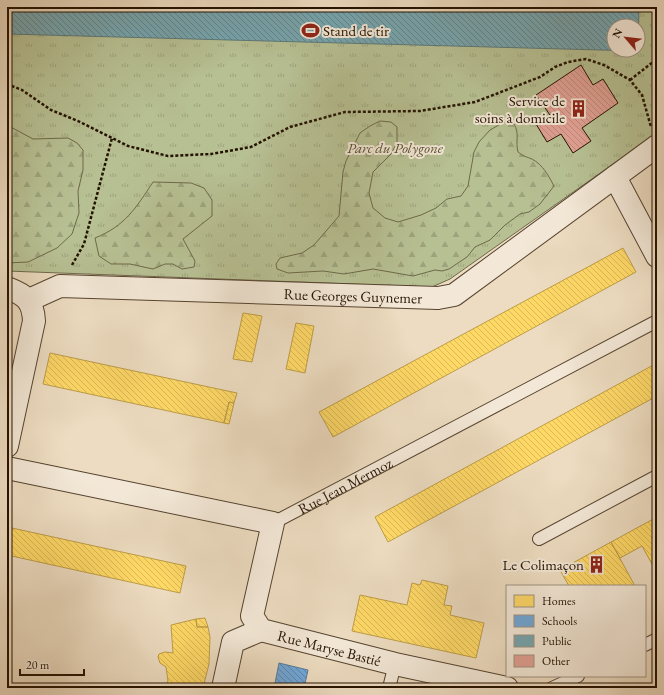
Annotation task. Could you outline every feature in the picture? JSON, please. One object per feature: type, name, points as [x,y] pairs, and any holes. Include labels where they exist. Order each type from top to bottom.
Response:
[{"type":"street","name":"Rue Georges Guynemer","points":[[28,300],[60,286],[438,298],[454,295],[657,146]]},
{"type":"street","points":[[615,177],[657,256]]},
{"type":"street","points":[[7,288],[19,292],[28,300],[34,309],[34,321],[7,446]]},
{"type":"street","points":[[7,468],[273,523]]},
{"type":"street","name":"Rue Maryse Bastié","points":[[273,523],[252,616],[261,630],[395,664],[507,688]]},
{"type":"street","points":[[224,688],[233,642],[261,630]]},
{"type":"lane","name":"Rue Jean Mermoz","points":[[273,523],[657,321]]},
{"type":"lane","points":[[539,539],[657,476]]},
{"type":"lane","points":[[646,644],[657,639]]},
{"type":"lane","points":[[389,688],[395,664]]},
{"type":"lane","points":[[552,688],[576,677]]},
{"type":"path","points":[[630,80],[653,62],[657,52]]},
{"type":"path","points":[[7,84],[22,90],[51,110],[128,146],[168,156],[211,154],[251,147],[290,127],[345,112],[420,111],[475,102],[540,77],[555,67],[568,62],[586,59],[604,65],[630,80],[642,95],[657,146]]},
{"type":"path","points":[[60,286],[84,244],[112,138]]},
{"type":"green space","name":"Parc du Polygone","points":[[7,7],[657,7],[657,133],[450,279],[432,287],[7,271]]},
{"type":"green space","points":[[380,121],[391,122],[397,127],[397,143],[391,154],[373,172],[369,193],[373,208],[385,218],[398,222],[421,215],[436,208],[447,199],[461,196],[468,186],[474,152],[479,142],[490,130],[504,122],[514,124],[516,128],[518,152],[539,164],[554,186],[540,204],[529,212],[520,214],[505,225],[490,240],[475,247],[467,257],[449,269],[442,271],[435,270],[413,276],[373,269],[344,274],[323,271],[288,273],[277,269],[276,264],[280,258],[302,253],[314,245],[339,216],[343,172],[346,161],[360,133]]},
{"type":"green space","points":[[7,125],[33,139],[68,138],[77,143],[83,150],[83,170],[78,191],[79,213],[72,234],[57,248],[28,262],[7,263]]},
{"type":"green space","points":[[153,182],[191,183],[204,188],[212,200],[212,216],[183,239],[195,261],[194,267],[182,269],[173,264],[165,264],[153,269],[130,264],[111,264],[99,256],[95,238],[122,222],[135,208]]},
{"type":"building: Homes","points":[[623,248],[636,272],[333,437],[319,412]]},
{"type":"building: Homes","points":[[243,313],[262,316],[252,362],[233,359]]},
{"type":"building: Homes","points":[[296,323],[314,326],[305,373],[286,369]]},
{"type":"building: Homes","points":[[50,353],[237,393],[234,403],[229,402],[224,423],[43,384]]},
{"type":"building: Homes","points":[[657,363],[657,396],[388,542],[375,517]]},
{"type":"building: Homes","points":[[229,402],[234,403],[229,424],[224,423]]},
{"type":"building: Homes","points":[[657,517],[657,573],[642,546],[620,558],[611,542]]},
{"type":"building: Homes","points":[[12,528],[186,566],[180,593],[7,555]]},
{"type":"building: Homes","name":"Le Colimaçon","points":[[611,542],[634,585],[568,585],[560,570]]},
{"type":"building: Homes","points":[[422,580],[448,586],[444,605],[452,606],[450,615],[484,623],[476,658],[352,631],[360,595],[407,605],[412,583],[420,585]]},
{"type":"building: Homes","points":[[205,618],[208,627],[197,627],[196,619]]},
{"type":"building: Homes","points":[[196,619],[197,627],[208,627],[210,637],[209,664],[203,688],[164,688],[168,681],[166,667],[160,663],[158,657],[159,654],[165,652],[173,653],[171,625]]},
{"type":"building: Schools","points":[[279,663],[308,670],[304,688],[274,688]]},
{"type":"building: Public","name":"Stand de tir","points":[[7,7],[639,8],[639,18],[606,18],[606,50],[7,34]]},
{"type":"building: Other","name":"Service de soins à domicile","points":[[581,65],[593,85],[603,79],[618,103],[582,128],[591,141],[573,153],[561,134],[547,142],[536,124],[550,115],[536,95]]},
{"type":"place","name":"Stand de tir","points":[[310,30]]},
{"type":"place","name":"Service de soins à domicile","points":[[578,109]]},
{"type":"place","name":"Le Colimaçon","points":[[597,564]]}]
